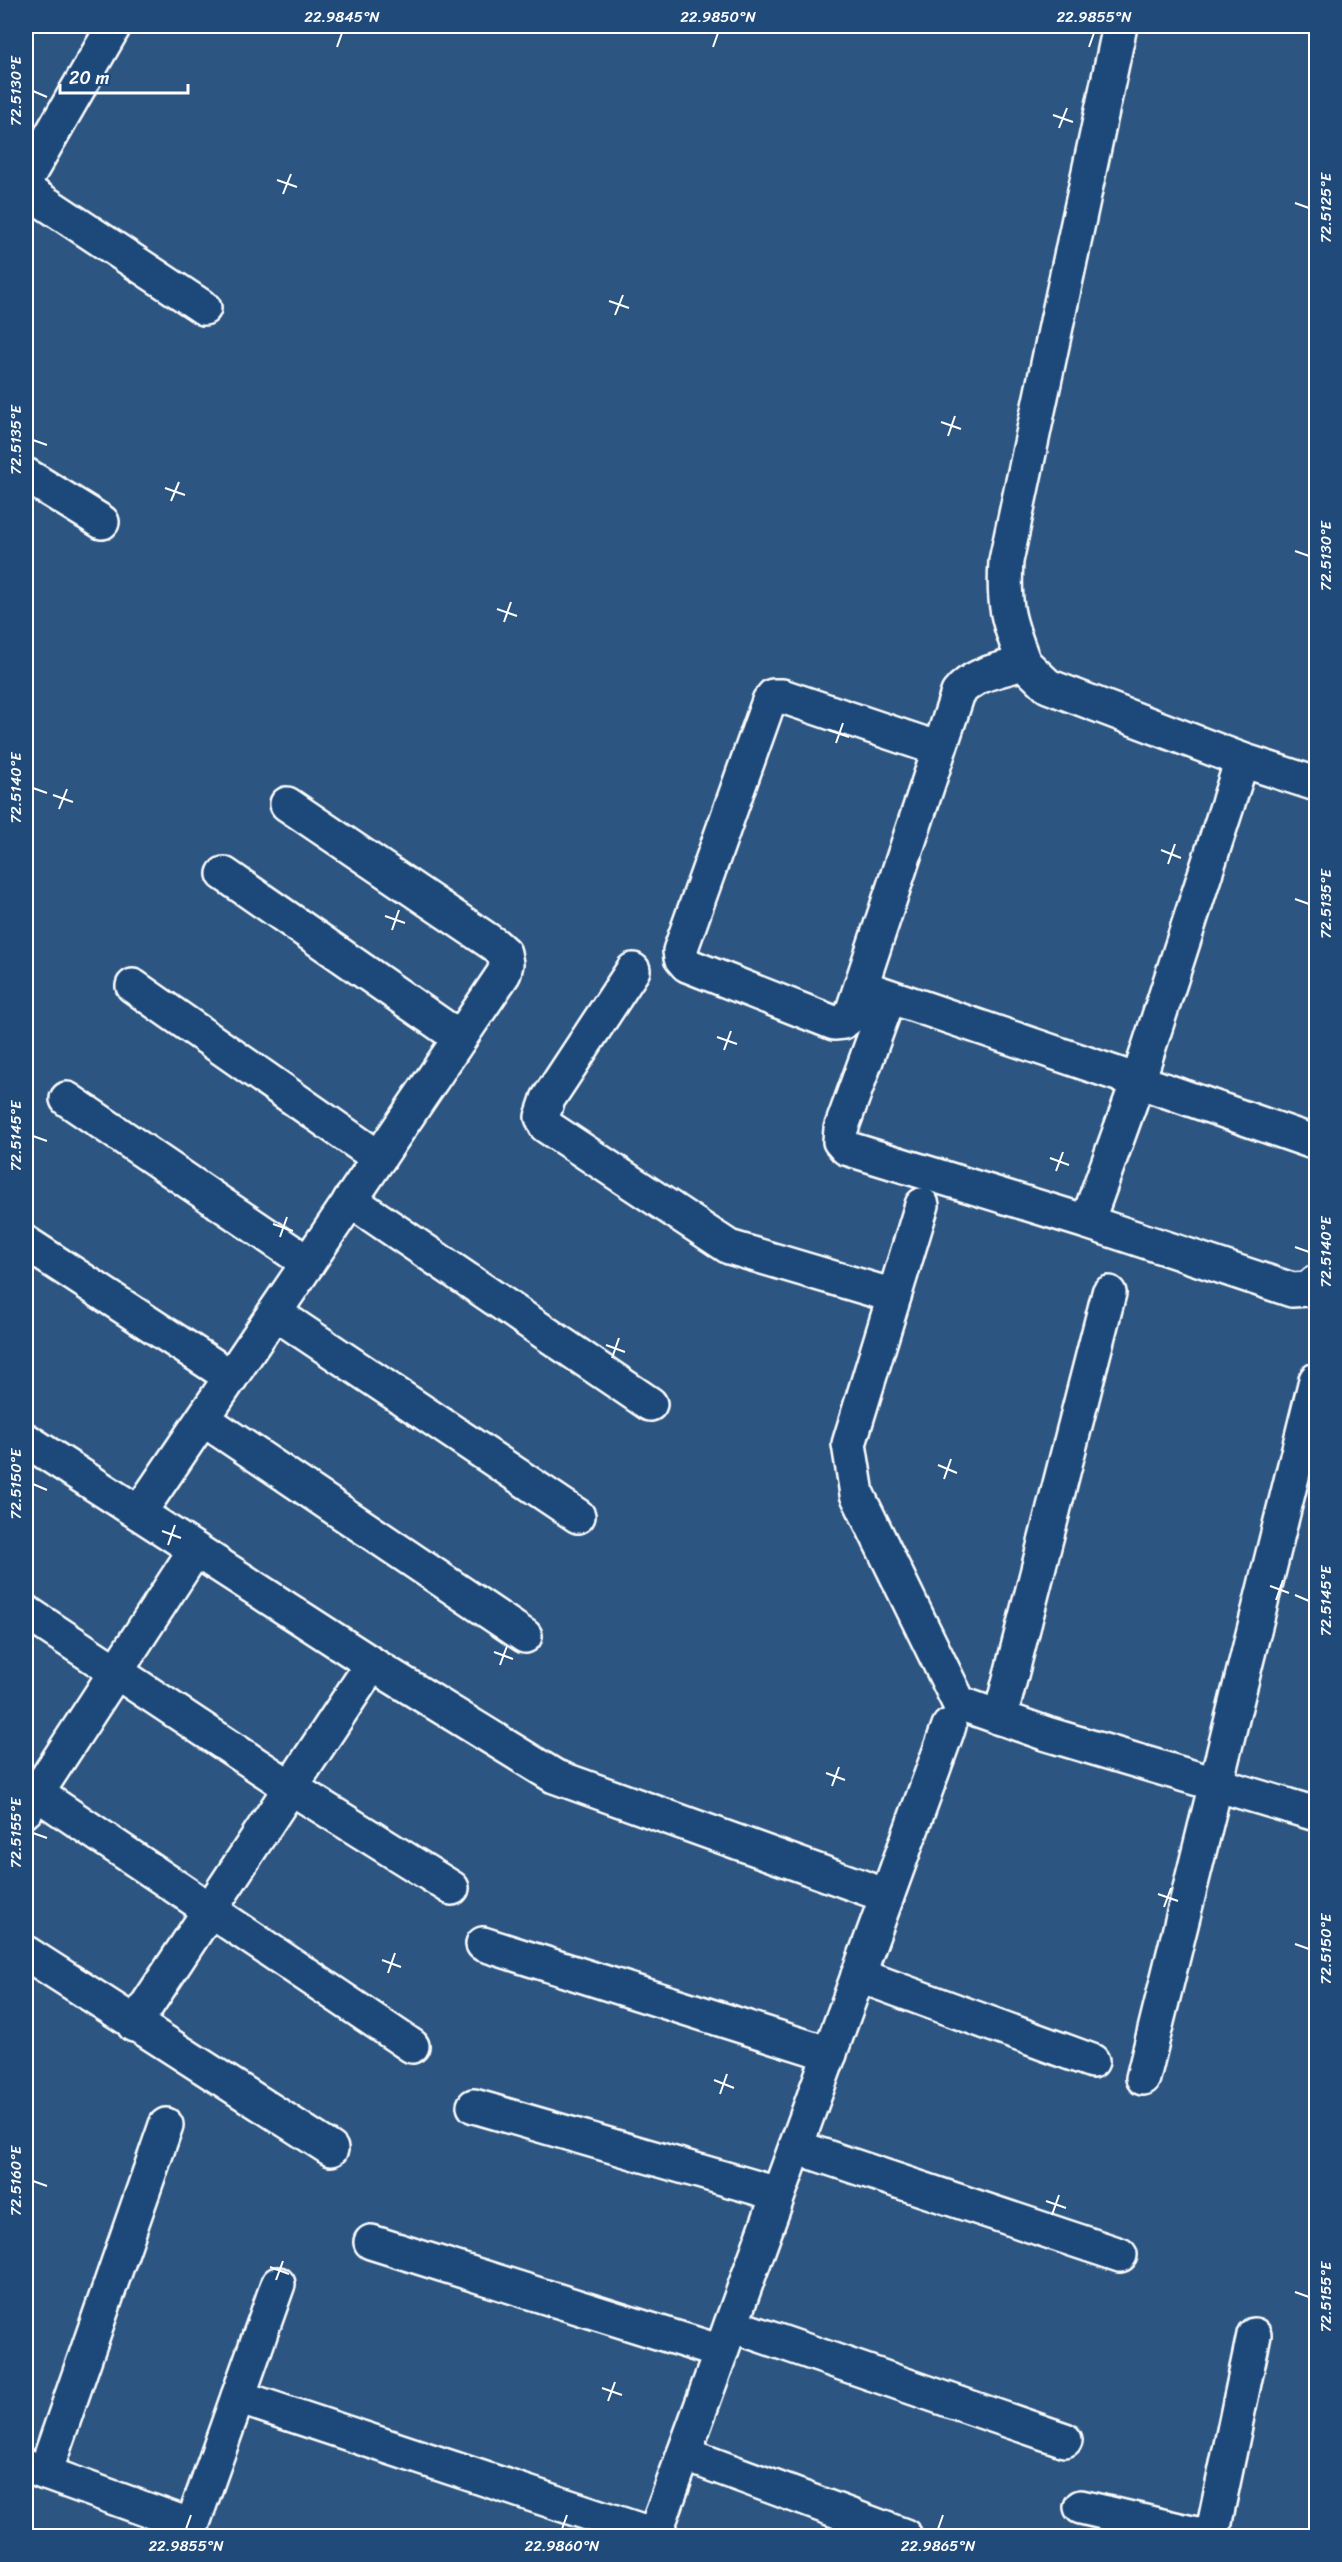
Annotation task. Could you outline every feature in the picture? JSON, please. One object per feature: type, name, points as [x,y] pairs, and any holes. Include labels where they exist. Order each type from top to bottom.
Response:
[{"type":"street","points":[[114,26],[28,174],[204,308]]},
{"type":"street","points":[[1120,26],[1006,561],[1004,593],[1008,623],[1024,663],[1048,686],[1242,760],[1317,784]]},
{"type":"street","points":[[26,475],[102,522]]},
{"type":"street","points":[[1024,663],[979,676],[966,683],[958,693],[939,749],[875,992],[840,1141],[846,1148],[1087,1222],[1292,1290],[1308,1289],[1317,1282]]},
{"type":"street","points":[[875,992],[851,1016],[843,1022],[834,1023],[696,971],[681,958],[680,951],[769,701],[773,696],[782,696],[939,749]]},
{"type":"street","points":[[1087,1222],[1138,1081],[1242,760]]},
{"type":"street","points":[[139,1513],[504,973],[506,964],[504,952],[287,804]]},
{"type":"street","points":[[224,874],[460,1038]]},
{"type":"street","points":[[633,970],[548,1099],[542,1117],[546,1126],[729,1247],[894,1296]]},
{"type":"street","points":[[133,986],[379,1158]]},
{"type":"street","points":[[875,992],[1317,1143]]},
{"type":"street","points":[[67,1099],[308,1263]]},
{"type":"street","points":[[350,1200],[650,1404]]},
{"type":"street","points":[[922,1205],[849,1444],[856,1494],[959,1703],[1047,1734],[1317,1814]]},
{"type":"street","points":[[26,1243],[231,1377]]},
{"type":"street","points":[[1000,1718],[1109,1293]]},
{"type":"street","points":[[275,1313],[578,1515]]},
{"type":"street","points":[[1143,2078],[1317,1380]]},
{"type":"street","points":[[203,1419],[525,1636]]},
{"type":"street","points":[[29,1451],[139,1513],[372,1664],[554,1776],[887,1896]]},
{"type":"street","points":[[195,1550],[116,1671],[29,1797],[210,1908],[412,2046]]},
{"type":"street","points":[[26,1612],[290,1787],[452,1888]]},
{"type":"street","points":[[134,2025],[372,1664]]},
{"type":"street","points":[[238,2397],[654,2536],[949,1726]]},
{"type":"street","points":[[483,1944],[830,2054]]},
{"type":"street","points":[[26,1953],[134,2025],[331,2149]]},
{"type":"street","points":[[858,1976],[1092,2061]]},
{"type":"street","points":[[474,2106],[778,2194]]},
{"type":"street","points":[[166,2125],[32,2472],[190,2531],[279,2284]]},
{"type":"street","points":[[795,2147],[1120,2255]]},
{"type":"street","points":[[371,2242],[726,2339],[1065,2439]]},
{"type":"street","points":[[1212,2536],[1254,2335]]},
{"type":"street","points":[[684,2454],[904,2536]]},
{"type":"street","points":[[1081,2507],[1205,2536]]}]
